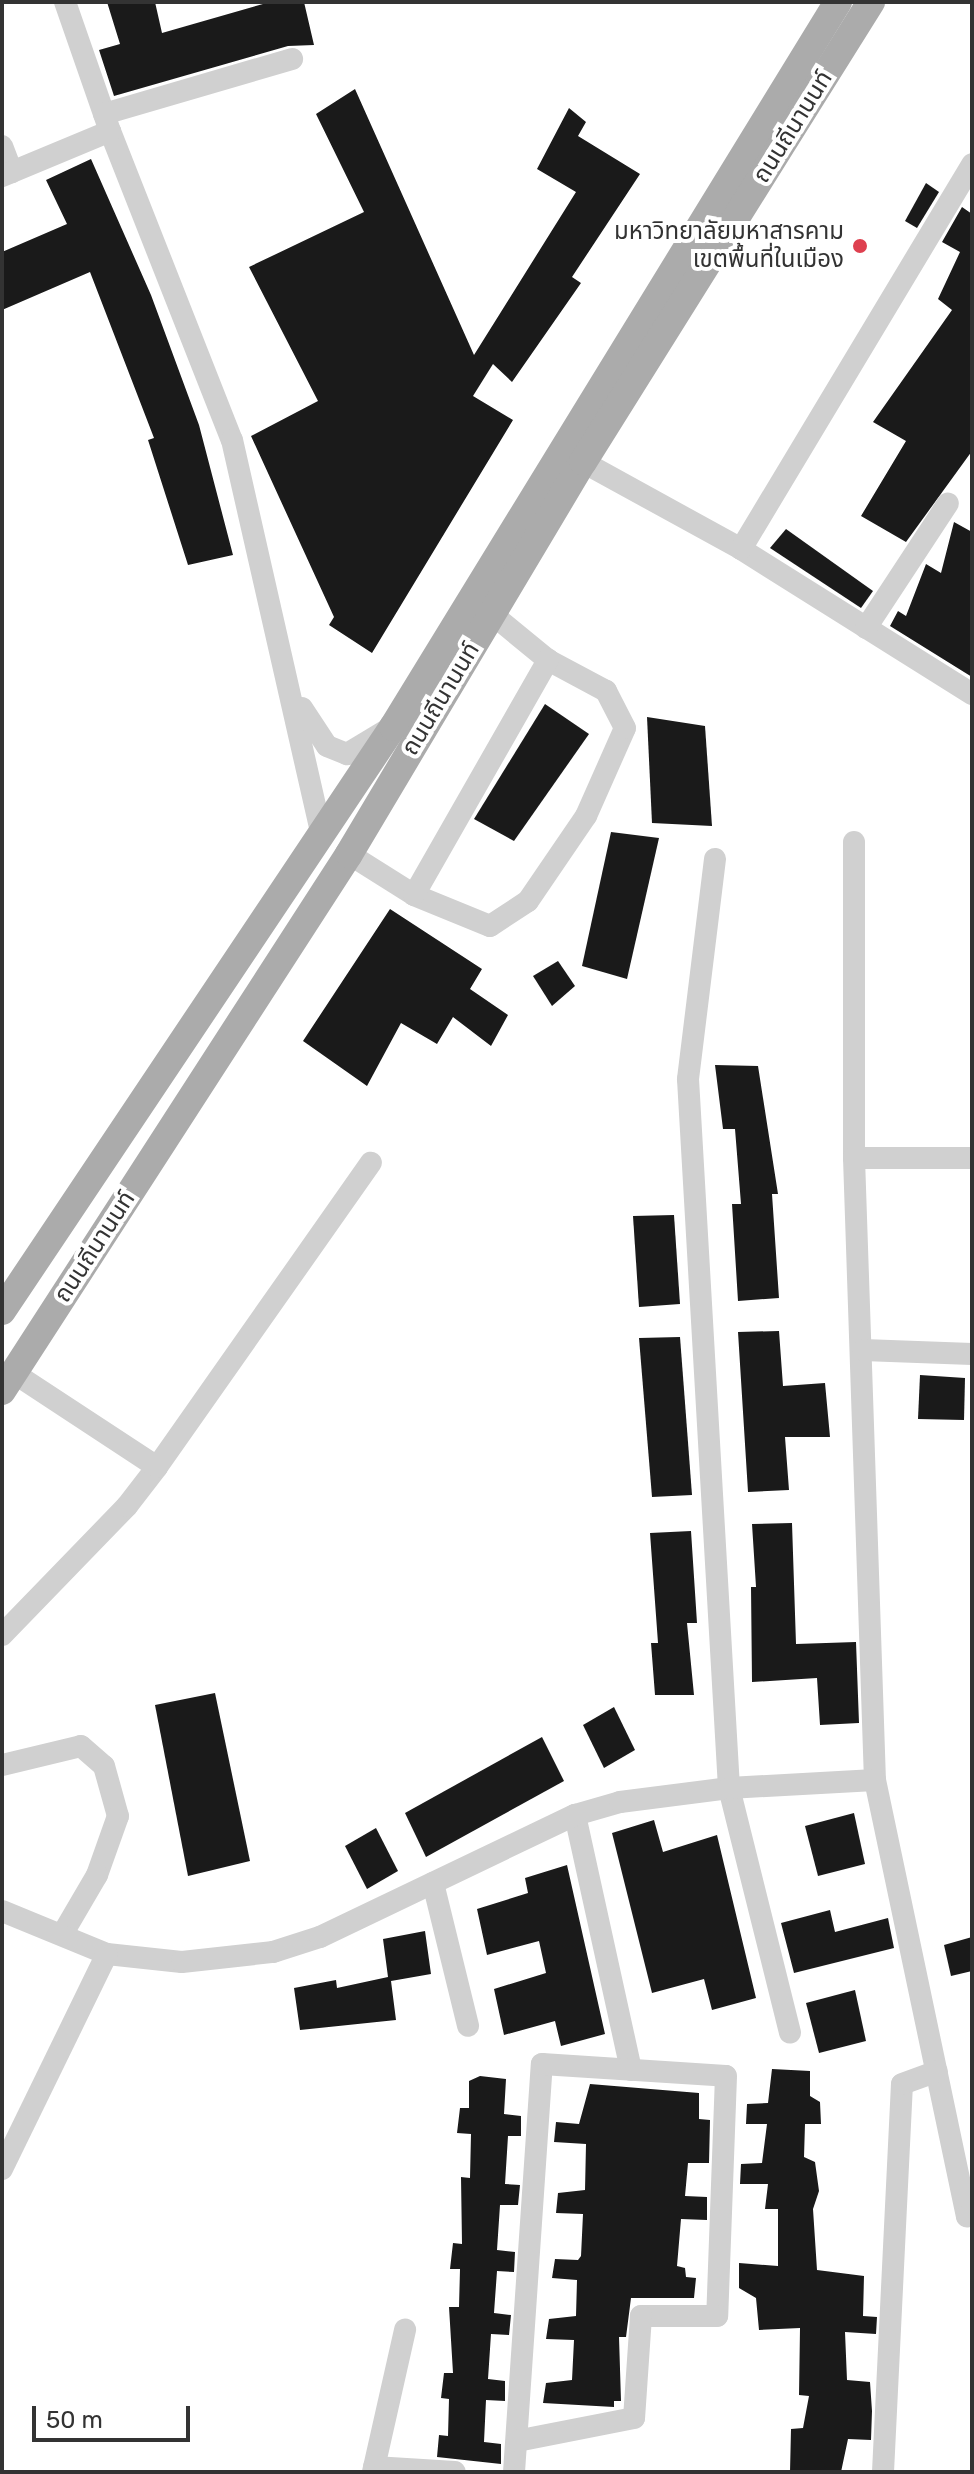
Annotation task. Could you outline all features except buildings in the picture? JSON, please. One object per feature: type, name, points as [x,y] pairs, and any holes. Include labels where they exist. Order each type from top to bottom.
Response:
[{"type":"main road","name":"ถนนถีนานนท์","points":[[2,1311],[393,727],[838,2]]},
{"type":"main road","name":"ถนนถีนานนท์","points":[[8,1382],[349,854],[583,462],[871,2]]},
{"type":"street","points":[[65,2],[107,122],[232,440],[322,835]]},
{"type":"street","points":[[2,146],[7,174],[107,122],[292,59]]},
{"type":"street","points":[[741,549],[972,164]]},
{"type":"street","points":[[583,462],[741,549],[972,694]]},
{"type":"street","points":[[866,628],[948,503]]},
{"type":"street","points":[[349,854],[414,895],[490,926],[528,901],[586,816],[625,728],[606,691],[548,660],[492,614]]},
{"type":"street","points":[[414,895],[548,660]]},
{"type":"street","points":[[286,671],[308,722],[327,746],[347,754],[393,727]]},
{"type":"street","points":[[854,842],[854,1158],[863,1350],[875,1780],[967,2216],[972,2215]]},
{"type":"street","points":[[715,859],[688,1079],[729,1788],[790,2033]]},
{"type":"street","points":[[854,1158],[972,1158]]},
{"type":"street","points":[[2,1635],[127,1506],[371,1163]]},
{"type":"street","points":[[863,1350],[972,1354]]},
{"type":"street","points":[[8,1382],[157,1467]]},
{"type":"street","points":[[2,1765],[81,1746],[104,1766],[118,1816],[97,1875],[62,1935]]},
{"type":"street","points":[[2,1911],[107,1954],[182,1962],[273,1952],[320,1937],[575,1815],[620,1802],[729,1788],[875,1780]]},
{"type":"street","points":[[575,1815],[631,2070]]},
{"type":"street","points":[[433,1883],[468,2026]]},
{"type":"street","points":[[2,2169],[107,1954]]},
{"type":"street","points":[[514,2472],[542,2064],[726,2076],[717,2316],[641,2316],[634,2418],[517,2441]]},
{"type":"street","points":[[883,2472],[902,2084],[937,2071]]},
{"type":"street","points":[[405,2330],[374,2470],[455,2472]]},
{"type":"place","name":"มหาวิทยาลัยมหาสารคาม เขตพื้นที่ในเมือง","points":[[860,246]]}]
